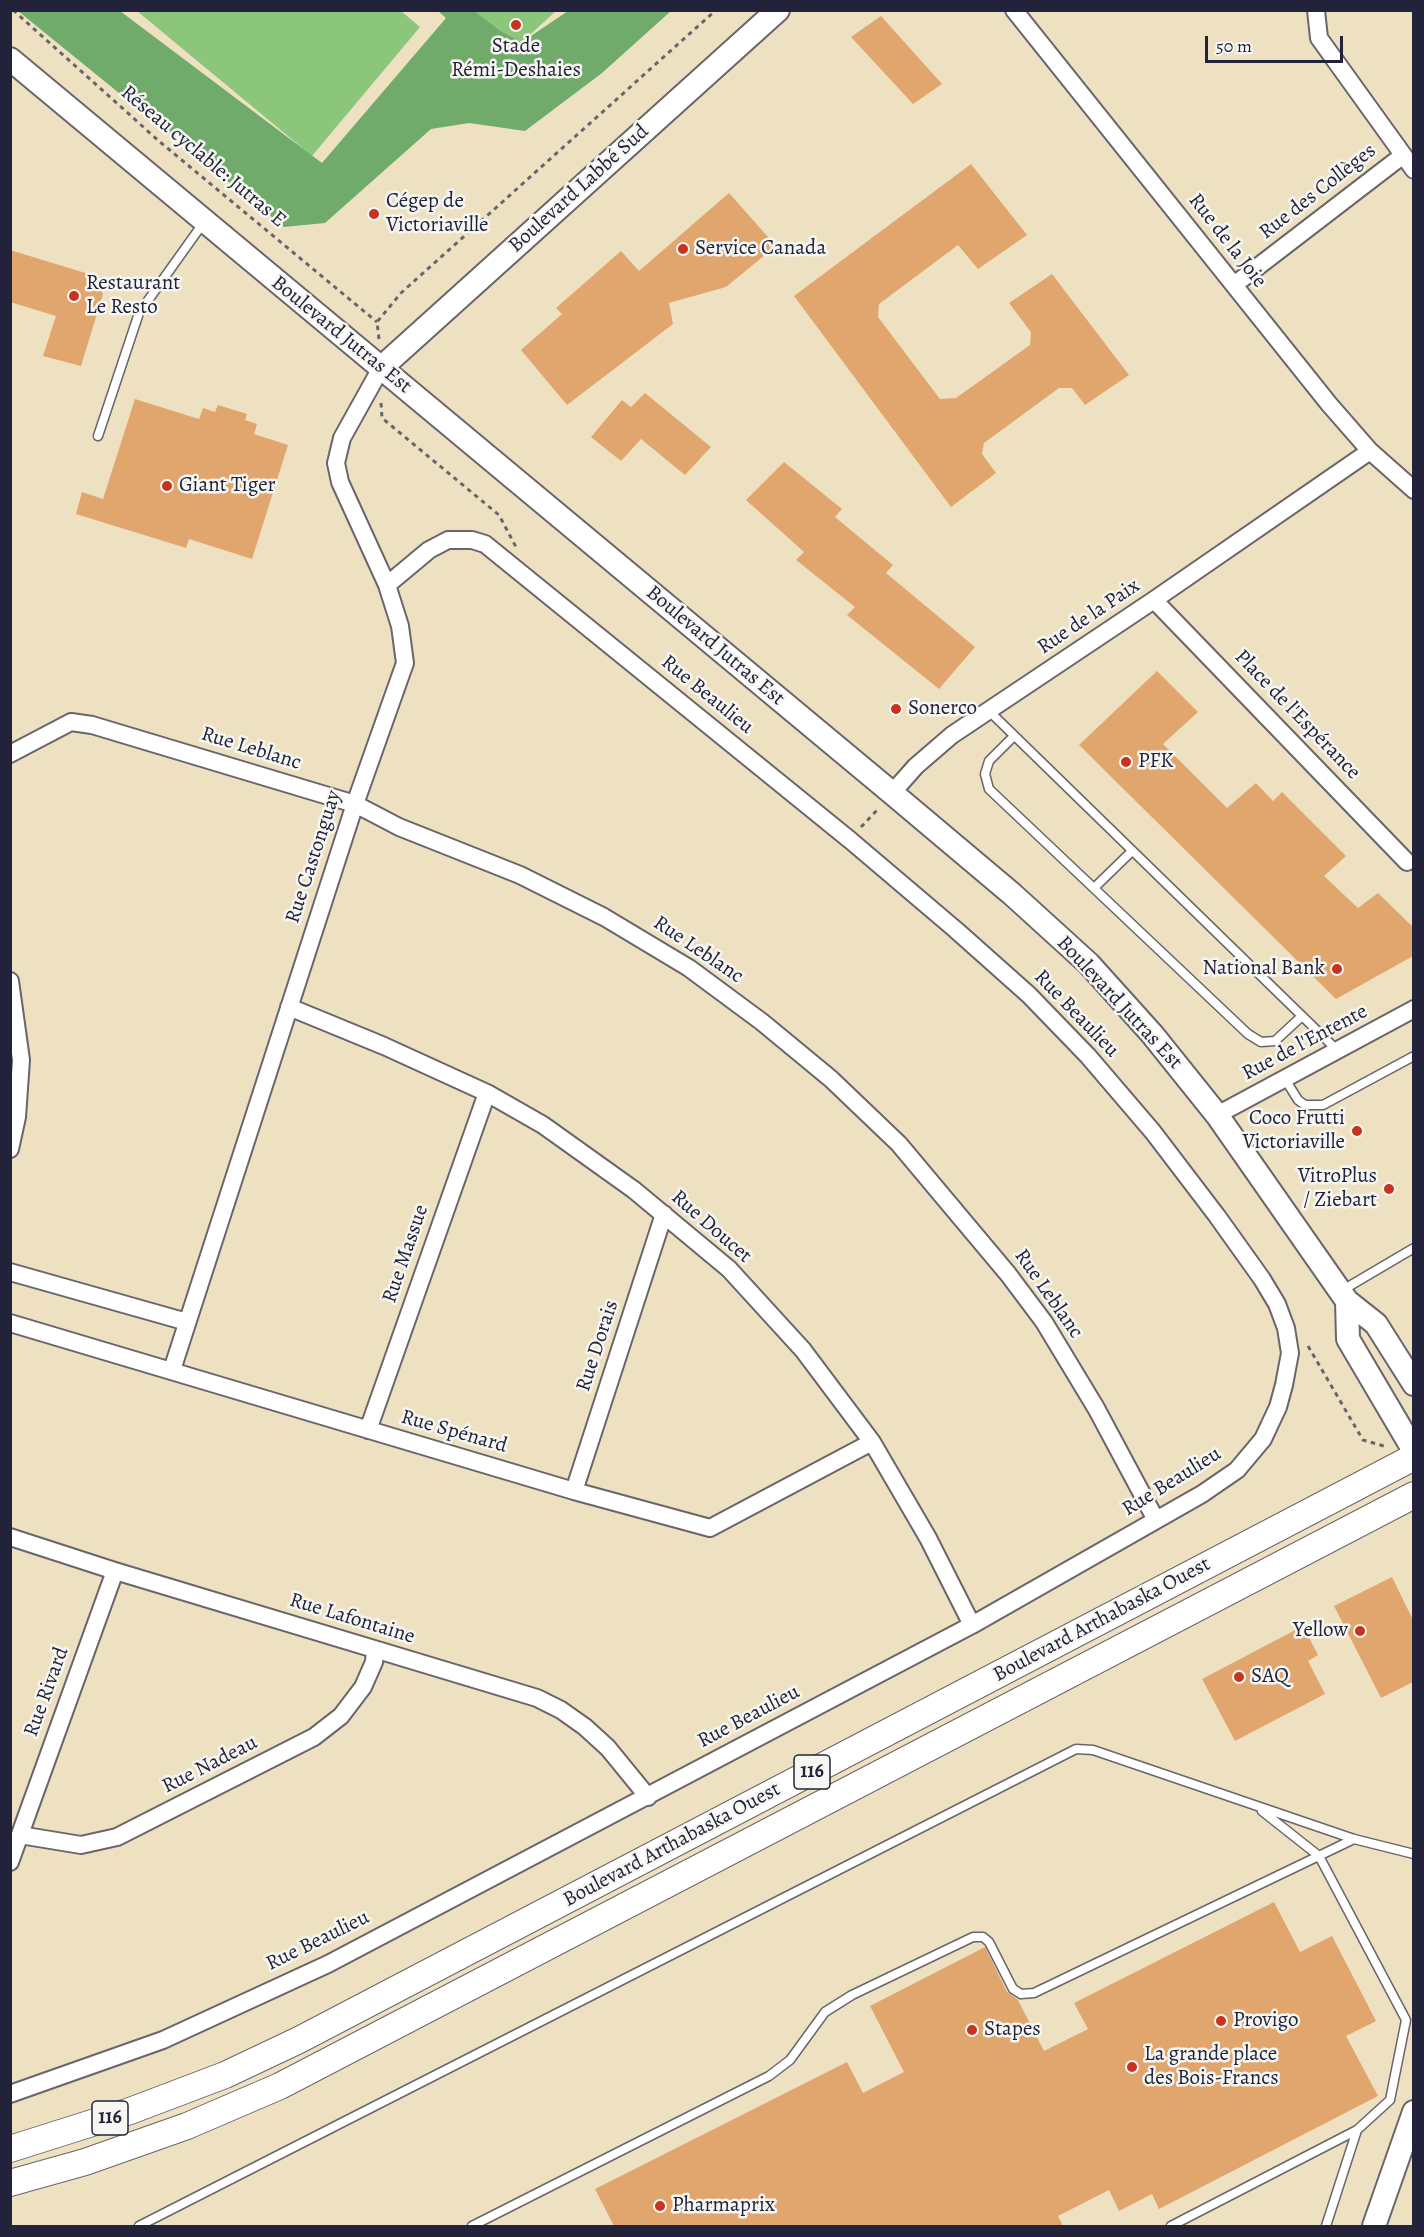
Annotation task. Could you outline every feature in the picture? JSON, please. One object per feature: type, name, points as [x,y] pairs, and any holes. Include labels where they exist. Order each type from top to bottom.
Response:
[{"type":"main road","name":"Boulevard Labbé Sud","points":[[381,368],[778,10]]},
{"type":"main road","name":"Boulevard Jutras Est","points":[[10,59],[892,793],[1012,894],[1089,964],[1152,1034],[1217,1115],[1344,1296],[1376,1324],[1413,1384]]},
{"type":"main road","points":[[1344,1296],[1348,1339],[1407,1452]]},
{"type":"main road","name":"Boulevard Arthabaska Ouest","points":[[10,2149],[130,2112],[225,2075],[299,2040],[1407,1452]]},
{"type":"main road","name":"Boulevard Arthabaska Ouest","points":[[10,2183],[85,2162],[187,2126],[280,2086],[1413,1495]]},
{"type":"main road","points":[[1374,2226],[1413,2112]]},
{"type":"street","name":"Rue de la Joie","points":[[1014,10],[1370,451],[1413,490]]},
{"type":"street","points":[[1316,10],[1318,38],[1413,170]]},
{"type":"street","name":"Rue des Collèges","points":[[1234,285],[1402,156]]},
{"type":"street","name":"Rue Castonguay","points":[[172,1370],[355,804],[405,663],[400,626],[387,585],[340,482],[336,464],[342,438],[381,368]]},
{"type":"street","name":"Rue de la Paix","points":[[892,793],[916,766],[952,735],[1154,600],[1370,451]]},
{"type":"street","name":"Rue Beaulieu","points":[[10,2094],[163,2040],[328,1964],[972,1625],[1202,1494],[1237,1470],[1263,1439],[1278,1407],[1290,1353],[1286,1328],[1277,1304],[1217,1216],[1153,1132],[1088,1056],[1029,995],[850,840],[485,544],[460,539],[448,540],[429,550],[387,585]]},
{"type":"street","name":"Place de l'Espérance","points":[[1154,600],[1407,862]]},
{"type":"street","name":"Rue Leblanc","points":[[10,754],[71,722],[92,724],[355,804],[399,827],[520,875],[604,918],[689,968],[762,1022],[831,1079],[899,1144],[1030,1302],[1096,1408],[1156,1520]]},
{"type":"street","points":[[10,981],[21,1060],[17,1117],[10,1149]]},
{"type":"street","name":"Rue Doucet","points":[[289,1007],[384,1046],[487,1093],[543,1125],[664,1214],[729,1269],[788,1334],[872,1442],[928,1538],[972,1625]]},
{"type":"street","name":"Rue de l'Entente","points":[[1217,1115],[1413,1010]]},
{"type":"street","name":"Rue Massue","points":[[368,1430],[487,1093]]},
{"type":"street","name":"Rue Dorais","points":[[574,1491],[664,1214]]},
{"type":"street","points":[[10,1272],[187,1322]]},
{"type":"street","name":"Rue Spénard","points":[[10,1323],[574,1491],[710,1528],[872,1442]]},
{"type":"street","name":"Rue Lafontaine","points":[[10,1537],[115,1571],[537,1698],[561,1710],[608,1748],[648,1797]]},
{"type":"street","name":"Rue Rivard","points":[[10,1862],[115,1571]]},
{"type":"street","name":"Rue Nadeau","points":[[20,1835],[81,1845],[117,1837],[314,1737],[341,1716],[363,1687],[374,1662],[375,1650]]},
{"type":"lane","points":[[98,436],[139,313],[204,222]]},
{"type":"lane","points":[[988,710],[1338,1051]]},
{"type":"lane","points":[[1014,736],[989,761],[985,774],[989,789],[1248,1034],[1261,1042],[1275,1041],[1302,1016]]},
{"type":"lane","points":[[1094,888],[1132,851]]},
{"type":"lane","points":[[1285,1079],[1298,1100],[1305,1105],[1323,1105],[1413,1056]]},
{"type":"lane","points":[[1344,1296],[1413,1248]]},
{"type":"lane","points":[[139,2226],[1076,1749],[1093,1750],[1354,1839],[1413,1854]]},
{"type":"lane","points":[[1171,2226],[1357,2130],[1390,2100],[1406,2020],[1319,1856],[1256,1805]]},
{"type":"lane","points":[[472,2226],[769,2076],[790,2060],[825,2012],[852,1995],[973,1937],[983,1937],[989,1942],[1013,1989],[1021,1994],[1034,1994],[1354,1839]]},
{"type":"lane","points":[[1326,2226],[1357,2130]]},
{"type":"path","name":"Réseau cyclable: Jutras E","points":[[13,10],[160,142],[377,322]]},
{"type":"path","points":[[520,573],[516,545],[499,515],[382,418],[377,322],[401,293],[716,10]]},
{"type":"path","points":[[850,840],[892,793]]},
{"type":"path","points":[[1306,1343],[1363,1440],[1407,1452]]},
{"type":"green space","points":[[18,11],[120,11],[322,163],[446,18],[438,11],[474,11],[501,31],[522,42],[568,11],[671,11],[602,73],[525,131],[469,123],[431,129],[325,223],[284,227]]},
{"type":"green space","points":[[137,11],[401,11],[420,27],[312,156]]},
{"type":"green space","name":"Stade Rémi-Deshaies","points":[[473,11],[556,11],[522,42],[501,31]]},
{"type":"building","points":[[881,16],[942,84],[913,104],[851,37]]},
{"type":"building","points":[[971,164],[1027,235],[978,269],[958,245],[879,304],[878,317],[940,399],[956,398],[1030,345],[1031,332],[1009,303],[1052,274],[1129,375],[1085,405],[1072,388],[1059,388],[984,443],[982,454],[996,473],[951,507],[794,296]]},
{"type":"building","points":[[729,193],[776,246],[726,287],[669,303],[673,324],[567,405],[521,350],[562,314],[556,308],[621,251],[639,271]]},
{"type":"building","points":[[10,250],[92,275],[103,294],[81,366],[43,356],[56,316],[10,302]]},
{"type":"building","points":[[645,393],[711,447],[685,475],[641,439],[621,461],[591,437],[622,400],[631,407]]},
{"type":"building","points":[[135,399],[199,419],[203,408],[215,412],[218,405],[247,414],[245,420],[257,424],[254,434],[288,445],[252,559],[189,539],[186,548],[76,514],[82,492],[103,499]]},
{"type":"building","points":[[784,462],[842,509],[835,517],[893,565],[886,573],[975,647],[939,689],[847,615],[855,607],[796,560],[804,552],[746,500]]},
{"type":"building","points":[[1157,671],[1198,712],[1163,744],[1227,808],[1256,783],[1273,801],[1282,792],[1346,856],[1324,876],[1358,908],[1378,893],[1413,927],[1413,956],[1336,999],[1079,745]]},
{"type":"building","points":[[1392,1577],[1413,1620],[1413,1682],[1381,1698],[1334,1606]]},
{"type":"building","points":[[1303,1626],[1318,1655],[1308,1661],[1325,1694],[1235,1741],[1202,1679]]},
{"type":"building","name":"La grande place des Bois-Francs","points":[[1274,1902],[1300,1952],[1332,1936],[1376,2021],[1346,2036],[1378,2096],[1159,2209],[1152,2194],[1119,2211],[1109,2190],[1058,2216],[1063,2226],[614,2226],[595,2189],[847,2062],[863,2093],[904,2072],[870,2006],[985,1947],[1007,1992],[1018,2000],[1044,2051],[1088,2029],[1074,2003]]},
{"type":"place","name":"Stade Rémi-Deshaies","points":[[516,25]]},
{"type":"place","name":"Cégep de Victoriaville","points":[[374,214]]},
{"type":"place","name":"Service Canada","points":[[683,249]]},
{"type":"place","name":"Restaurant Le Resto","points":[[74,296]]},
{"type":"place","name":"Giant Tiger","points":[[167,486]]},
{"type":"place","name":"Sonerco","points":[[896,709]]},
{"type":"place","name":"PFK","points":[[1126,762]]},
{"type":"place","name":"National Bank","points":[[1337,969]]},
{"type":"place","name":"Coco Frutti Victoriaville","points":[[1357,1131]]},
{"type":"place","name":"VitroPlus / Ziebart","points":[[1389,1189]]},
{"type":"place","name":"Yellow","points":[[1360,1631]]},
{"type":"place","name":"SAQ","points":[[1239,1677]]},
{"type":"place","name":"Provigo","points":[[1221,2021]]},
{"type":"place","name":"Stapes","points":[[972,2030]]},
{"type":"place","name":"La grande place des Bois-Francs","points":[[1132,2067]]},
{"type":"place","name":"Pharmaprix","points":[[660,2206]]}]
